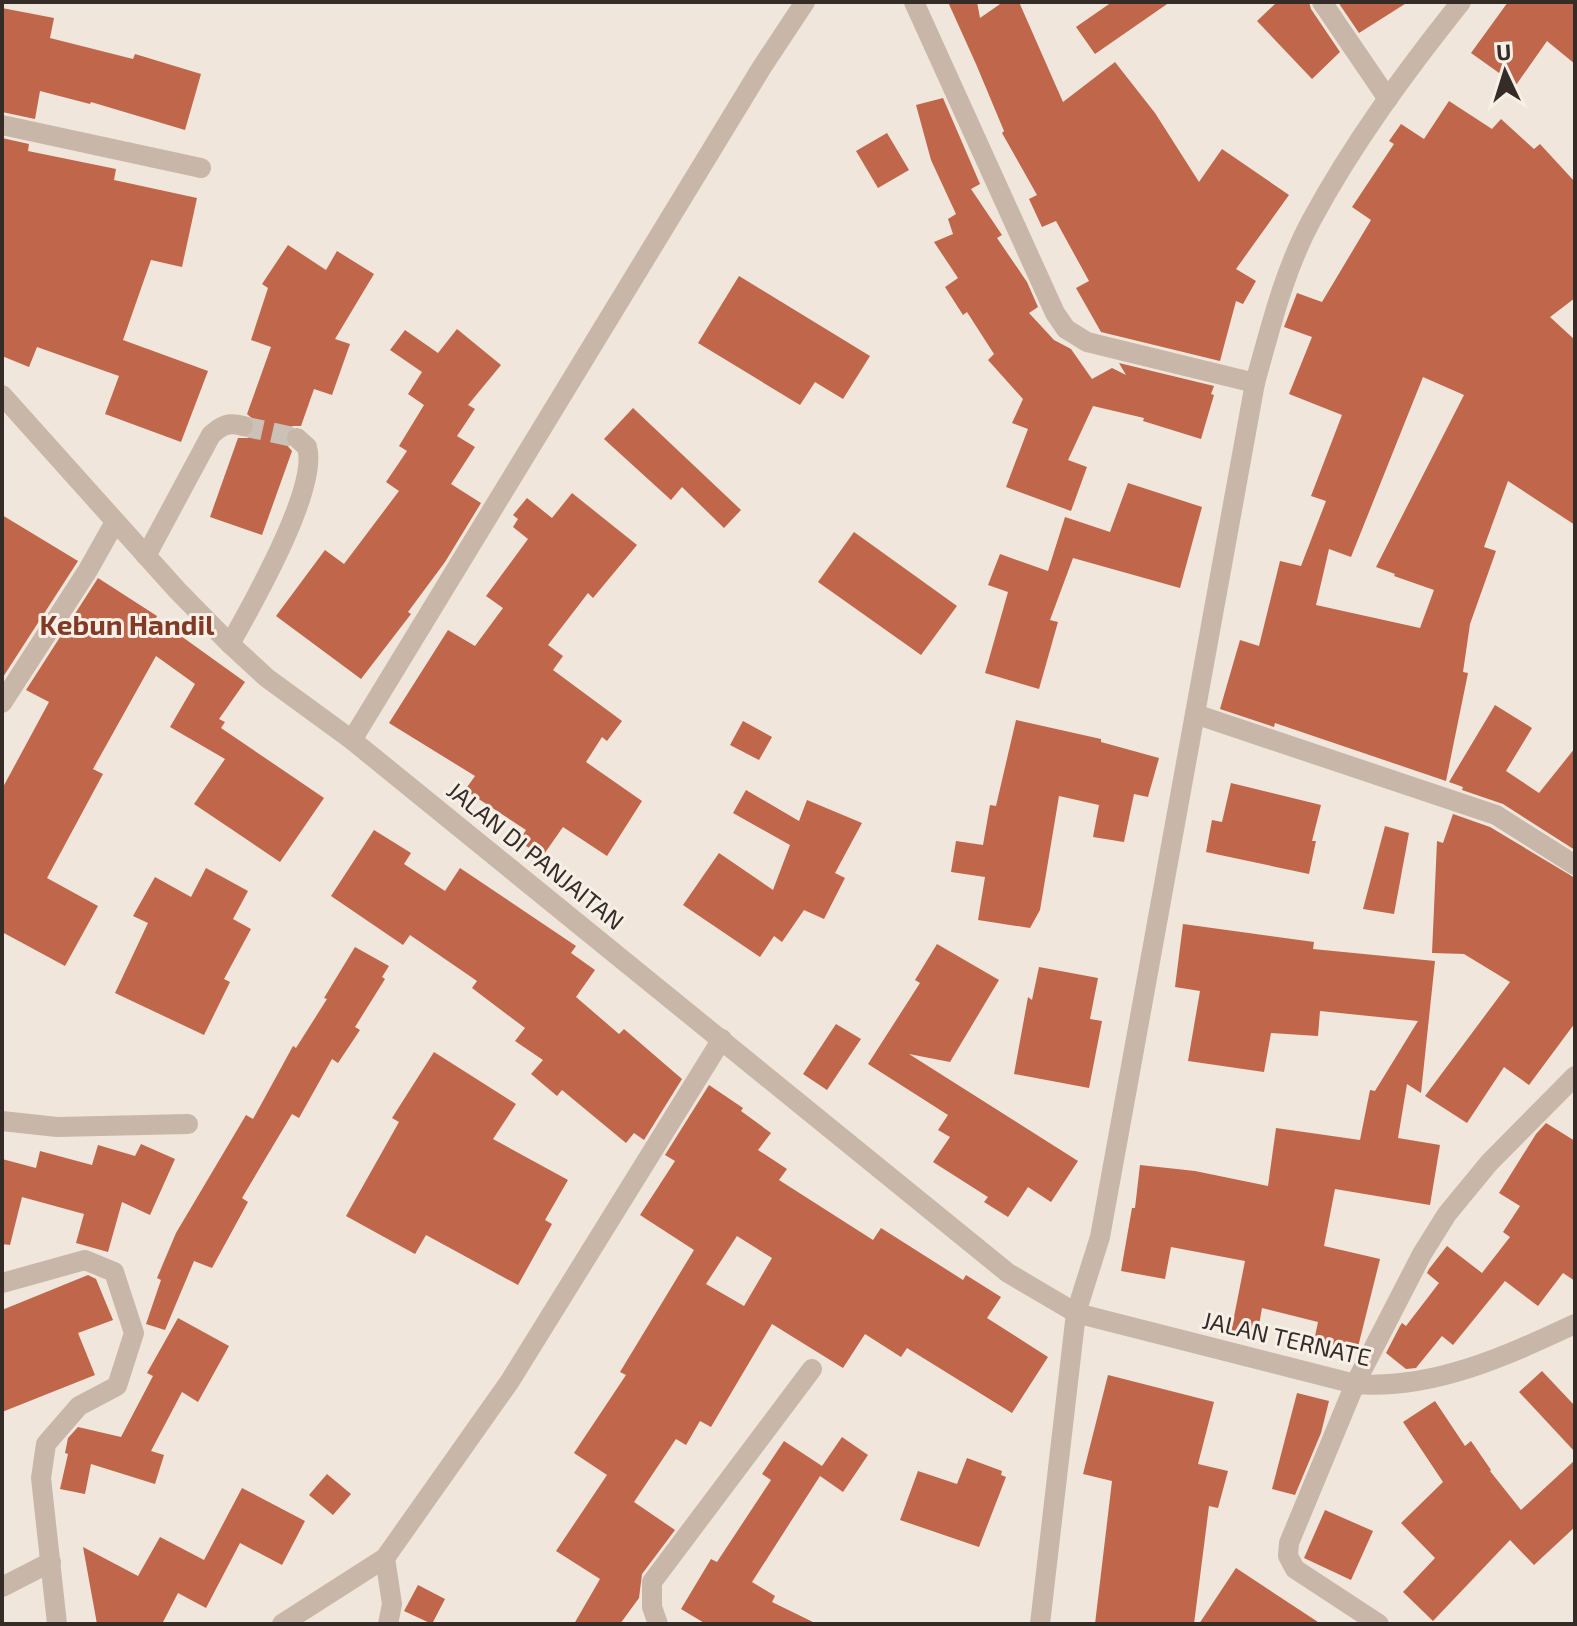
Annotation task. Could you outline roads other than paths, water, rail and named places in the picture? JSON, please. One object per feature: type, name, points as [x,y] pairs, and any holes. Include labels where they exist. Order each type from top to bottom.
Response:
[{"type":"street","points":[[352,740],[762,67],[805,2]]},
{"type":"street","points":[[914,2],[1055,313],[1066,329],[1087,342],[1255,383]]},
{"type":"street","points":[[1322,2],[1388,99]]},
{"type":"street","points":[[1040,1624],[1076,1313],[1100,1237],[1255,383],[1279,301],[1310,222],[1365,132],[1461,2]]},
{"type":"street","points":[[2,125],[201,168]]},
{"type":"street","name":"JALAN DI PANJAITAN","points":[[2,395],[146,556],[267,678],[352,740],[1008,1273],[1076,1313]]},
{"type":"street","points":[[146,556],[211,435],[230,423],[243,426]]},
{"type":"street","points":[[230,644],[274,565],[310,469],[307,447],[297,438]]},
{"type":"street","points":[[2,703],[88,570],[115,522]]},
{"type":"street","points":[[1195,714],[1496,815],[1575,865]]},
{"type":"street","points":[[282,1624],[385,1558],[510,1381],[722,1039]]},
{"type":"street","points":[[1379,1624],[1295,1569],[1288,1556],[1289,1543],[1355,1384],[1381,1330],[1447,1214],[1489,1163],[1575,1076]]},
{"type":"street","points":[[2,1121],[57,1127],[188,1124]]},
{"type":"street","points":[[2,1283],[85,1260],[114,1272],[134,1333],[117,1386],[79,1406],[46,1444],[41,1478],[57,1624]]},
{"type":"street","name":"JALAN TERNATE","points":[[1076,1313],[1355,1384],[1380,1386],[1416,1382],[1473,1367],[1575,1324]]},
{"type":"street","points":[[658,1624],[652,1607],[652,1582],[812,1369]]},
{"type":"street","points":[[385,1558],[392,1604],[388,1624]]},
{"type":"street","points":[[2,1587],[51,1562]]},
{"type":"tunnel","points":[[243,426],[297,438]]},
{"type":"district","name":"Kebun Handil","points":[[127,624]]}]
